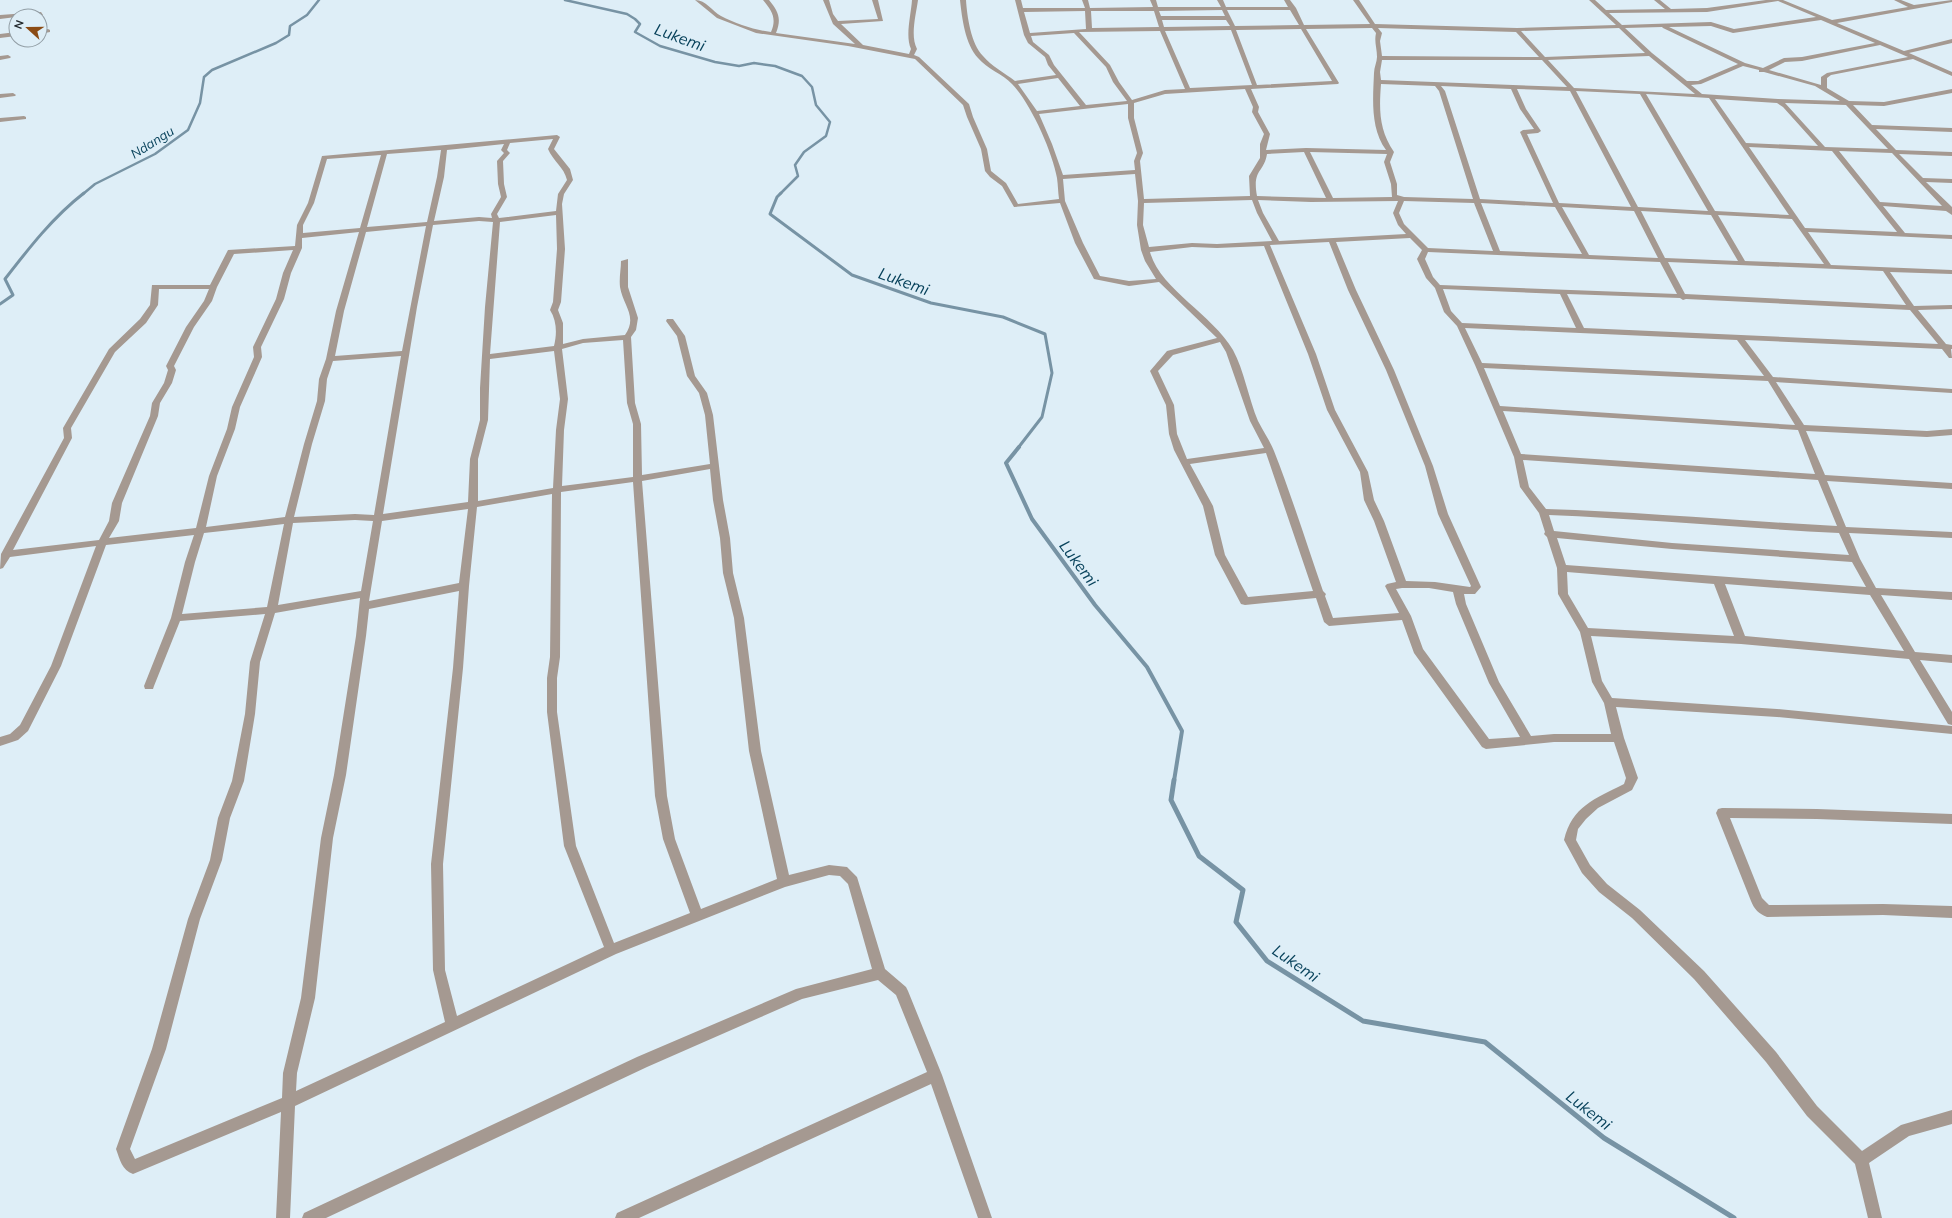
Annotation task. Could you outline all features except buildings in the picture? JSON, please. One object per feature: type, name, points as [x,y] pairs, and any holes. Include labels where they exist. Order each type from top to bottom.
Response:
[{"type":"street","points":[[698,0],[727,21],[758,32],[862,47],[917,58],[966,104],[967,114],[978,134],[986,156],[985,162],[988,172],[1003,183],[1016,206],[1062,201]]},
{"type":"street","points":[[766,0],[778,14],[773,35]]},
{"type":"street","points":[[826,0],[827,10],[835,23],[862,47]]},
{"type":"street","points":[[835,23],[881,20],[875,0]]},
{"type":"street","points":[[911,56],[914,49],[910,32],[915,0]]},
{"type":"street","points":[[963,0],[965,18],[973,44],[980,57],[1014,83],[1035,114],[1049,144],[1060,177],[1062,201],[1078,243],[1097,277],[1117,283],[1134,285],[1161,280]]},
{"type":"street","points":[[1018,0],[1022,10],[1027,35],[1036,49],[1047,56],[1059,76],[1085,108]]},
{"type":"street","points":[[1085,0],[1088,10],[1089,30]]},
{"type":"street","points":[[1153,0],[1162,28],[1188,90]]},
{"type":"street","points":[[1220,0],[1229,18],[1255,87]]},
{"type":"street","points":[[1035,114],[1131,102],[1165,92],[1336,83],[1325,67],[1304,27],[1287,0]]},
{"type":"street","points":[[1356,0],[1379,33],[1377,41],[1380,58],[1377,72],[1378,82],[1376,112],[1383,141],[1391,152]]},
{"type":"street","points":[[1592,0],[1650,54],[1700,95]]},
{"type":"street","points":[[1657,0],[1670,11]]},
{"type":"street","points":[[1604,12],[1708,10],[1778,0],[1952,74]]},
{"type":"street","points":[[1897,0],[1913,7]]},
{"type":"street","points":[[1832,22],[1952,0]]},
{"type":"street","points":[[1022,10],[1293,8]]},
{"type":"street","points":[[1160,18],[1229,18]]},
{"type":"street","points":[[1027,35],[1089,30],[1162,28],[1374,26],[1517,30],[1711,24],[1734,31],[1822,18]]},
{"type":"street","points":[[1663,26],[1743,64],[1808,83],[1824,89],[1848,103],[1873,127],[1921,180],[1951,210]]},
{"type":"street","points":[[1517,30],[1572,90],[1614,165],[1683,298]]},
{"type":"street","points":[[1075,31],[1108,66],[1116,82],[1131,102],[1130,118],[1140,153],[1137,161],[1141,201],[1140,225],[1145,250],[1149,261],[1161,280],[1198,314],[1222,339],[1230,352],[1254,421],[1269,450],[1295,529],[1329,622],[1406,616]]},
{"type":"street","points":[[1903,53],[1952,41]]},
{"type":"street","points":[[1761,70],[1784,60],[1802,60],[1881,43]]},
{"type":"street","points":[[1380,58],[1610,57],[1650,54]]},
{"type":"street","points":[[0,58],[8,57]]},
{"type":"street","points":[[1824,89],[1824,76],[1829,74],[1912,58]]},
{"type":"street","points":[[1685,83],[1699,83],[1743,64]]},
{"type":"street","points":[[1014,83],[1059,76]]},
{"type":"street","points":[[1378,82],[1642,92],[1778,101],[1884,104],[1952,91]]},
{"type":"street","points":[[1436,84],[1442,91],[1477,201],[1497,253]]},
{"type":"street","points":[[1247,88],[1256,107],[1255,112],[1267,134],[1263,146],[1264,152],[1260,164],[1254,170],[1252,180],[1255,198],[1263,221],[1277,243]]},
{"type":"street","points":[[1514,88],[1523,109],[1538,131],[1523,132],[1557,205],[1587,257]]},
{"type":"street","points":[[1642,92],[1743,264]]},
{"type":"street","points":[[0,96],[13,95]]},
{"type":"street","points":[[1710,96],[1829,267]]},
{"type":"street","points":[[1778,101],[1785,106],[1823,148]]},
{"type":"street","points":[[0,120],[24,118]]},
{"type":"street","points":[[1873,127],[1952,130]]},
{"type":"street","points":[[148,686],[176,618],[190,562],[200,531],[213,476],[230,430],[236,407],[258,356],[257,347],[280,299],[287,273],[298,248],[300,225],[311,203],[324,157],[444,148],[557,137],[551,149],[553,154],[562,162],[567,170],[570,180],[561,194],[559,204],[561,249],[557,302],[554,310],[558,316],[560,340],[558,348],[564,399],[560,430],[557,490],[555,657],[552,678],[552,712],[570,846],[611,950]]},
{"type":"street","points":[[452,1025],[439,970],[437,864],[458,668],[464,586],[473,504],[474,460],[484,420],[484,388],[489,307],[497,220],[494,214],[495,209],[504,197],[500,187],[502,179],[500,161],[507,153],[504,150],[508,142]]},
{"type":"street","points":[[1745,145],[1952,154]]},
{"type":"street","points":[[283,1218],[290,1073],[308,998],[327,838],[340,775],[361,636],[363,606],[413,306],[422,272],[430,224],[443,166],[444,148]]},
{"type":"street","points":[[1834,149],[1880,204],[1902,234]]},
{"type":"street","points":[[1264,152],[1306,150],[1391,152]]},
{"type":"street","points":[[1306,150],[1330,199]]},
{"type":"street","points":[[385,152],[340,311],[330,359],[323,379],[321,401],[308,444],[289,520],[275,598],[255,662],[250,714],[238,781],[224,818],[216,860],[194,920],[159,1049],[123,1149],[128,1162],[133,1167],[288,1102],[611,950],[784,882],[829,870],[843,871],[853,881],[880,973],[901,991],[935,1075],[985,1218]]},
{"type":"street","points":[[1391,152],[1388,162],[1394,184],[1394,196],[1402,199]]},
{"type":"street","points":[[1060,177],[1138,172]]},
{"type":"street","points":[[1921,180],[1952,181]]},
{"type":"street","points":[[1141,201],[1255,198],[1402,199],[1477,201],[1793,217]]},
{"type":"street","points":[[1402,199],[1396,213],[1401,225],[1426,250],[1952,272]]},
{"type":"street","points":[[1880,204],[1951,210]]},
{"type":"street","points":[[298,236],[479,219],[497,220],[560,213]]},
{"type":"street","points":[[1802,230],[1952,237]]},
{"type":"street","points":[[1145,250],[1192,245],[1217,246],[1412,236]]},
{"type":"street","points":[[1331,239],[1352,290],[1390,370],[1430,466],[1443,514],[1476,587],[1472,591],[1458,591],[1441,586],[1390,586],[1406,616],[1418,650],[1486,744],[1554,738],[1618,738]]},
{"type":"street","points":[[1266,243],[1312,354],[1331,410],[1364,472],[1370,500],[1402,585]]},
{"type":"street","points":[[0,742],[14,736],[24,728],[31,718],[56,666],[102,543],[114,521],[117,502],[154,416],[156,403],[168,382],[172,370],[170,366],[184,341],[190,326],[208,301],[212,287],[231,252],[298,248]]},
{"type":"street","points":[[1426,250],[1420,259],[1430,278],[1438,287],[1448,312],[1460,326],[1479,365],[1518,457],[1525,487],[1543,512],[1549,534],[1562,568],[1563,594],[1585,632],[1597,682],[1609,702],[1618,738],[1632,778],[1628,787],[1594,805],[1582,815],[1573,828],[1570,840],[1574,849],[1586,869],[1603,888],[1636,914],[1698,975],[1771,1057],[1812,1111],[1861,1160],[1875,1218]]},
{"type":"street","points":[[625,261],[624,287],[634,317],[634,328],[627,337],[631,402],[637,424],[638,479],[661,796],[669,838],[697,916]]},
{"type":"street","points":[[1885,269],[1912,308],[1948,347],[1952,356]]},
{"type":"street","points":[[0,566],[68,438],[67,428],[78,408],[112,351],[143,322],[154,305],[155,287],[212,287]]},
{"type":"street","points":[[1438,287],[1912,308],[1952,307]]},
{"type":"street","points":[[1563,293],[1580,330]]},
{"type":"street","points":[[670,321],[681,336],[691,376],[703,393],[709,415],[713,466],[725,538],[728,573],[739,618],[755,751],[784,882]]},
{"type":"street","points":[[1460,326],[1948,347]]},
{"type":"street","points":[[487,357],[558,348],[583,341],[627,337]]},
{"type":"street","points":[[1222,339],[1170,354],[1154,371],[1170,405],[1176,445],[1208,506],[1220,555],[1245,601],[1320,594]]},
{"type":"street","points":[[1740,339],[1771,380],[1801,428],[1855,559],[1952,721]]},
{"type":"street","points":[[330,359],[406,354]]},
{"type":"street","points":[[1479,365],[1952,391]]},
{"type":"street","points":[[1496,408],[1801,428],[1927,434],[1952,432]]},
{"type":"street","points":[[1185,462],[1269,450]]},
{"type":"street","points":[[1518,457],[1952,486]]},
{"type":"street","points":[[6,554],[289,520],[354,517],[378,518],[501,501],[557,490],[606,484],[713,466]]},
{"type":"street","points":[[1543,512],[1629,515],[1749,525],[1952,535]]},
{"type":"street","points":[[1549,534],[1672,546],[1855,559]]},
{"type":"street","points":[[1562,568],[1952,596]]},
{"type":"street","points":[[1718,580],[1741,640]]},
{"type":"street","points":[[363,606],[464,586]]},
{"type":"street","points":[[1458,591],[1472,631],[1494,683],[1528,741]]},
{"type":"street","points":[[176,618],[270,610],[365,594]]},
{"type":"street","points":[[1585,632],[1741,640],[1952,659]]},
{"type":"street","points":[[1609,702],[1777,713],[1952,730]]},
{"type":"street","points":[[1952,819],[1817,814],[1722,813],[1757,901],[1762,908],[1767,911],[1830,910],[1847,908],[1916,909],[1952,912]]},
{"type":"street","points":[[309,1218],[642,1062],[801,992],[880,973]]},
{"type":"street","points":[[622,1218],[935,1075]]},
{"type":"street","points":[[1861,1160],[1906,1130],[1952,1117]]},
{"type":"waterway","name":"Ndangu","points":[[83,194],[95,184],[155,154],[188,130],[200,103],[204,77],[212,70],[276,43],[289,35],[290,26],[307,15],[319,0]]},
{"type":"waterway","name":"Lukemi","points":[[565,0],[627,14],[640,24],[635,32],[660,46],[715,62],[739,66],[754,63],[775,66],[802,76],[812,87],[816,105],[830,122],[826,136],[804,152],[795,165],[798,176],[777,197],[770,214],[852,275],[931,303],[1003,317],[1045,334],[1052,373],[1042,417],[1018,448]]},
{"type":"waterway","name":"Ndangu","points":[[0,304],[13,295],[5,279],[32,244],[62,212],[84,193]]},
{"type":"waterway","name":"Lukemi","points":[[1019,447],[1006,463],[1032,519],[1095,605],[1147,667],[1182,731],[1174,781]]},
{"type":"waterway","name":"Lukemi","points":[[1174,780],[1171,800],[1199,856],[1243,890],[1236,922],[1267,961],[1363,1021],[1485,1042],[1604,1138],[1734,1218]]}]
